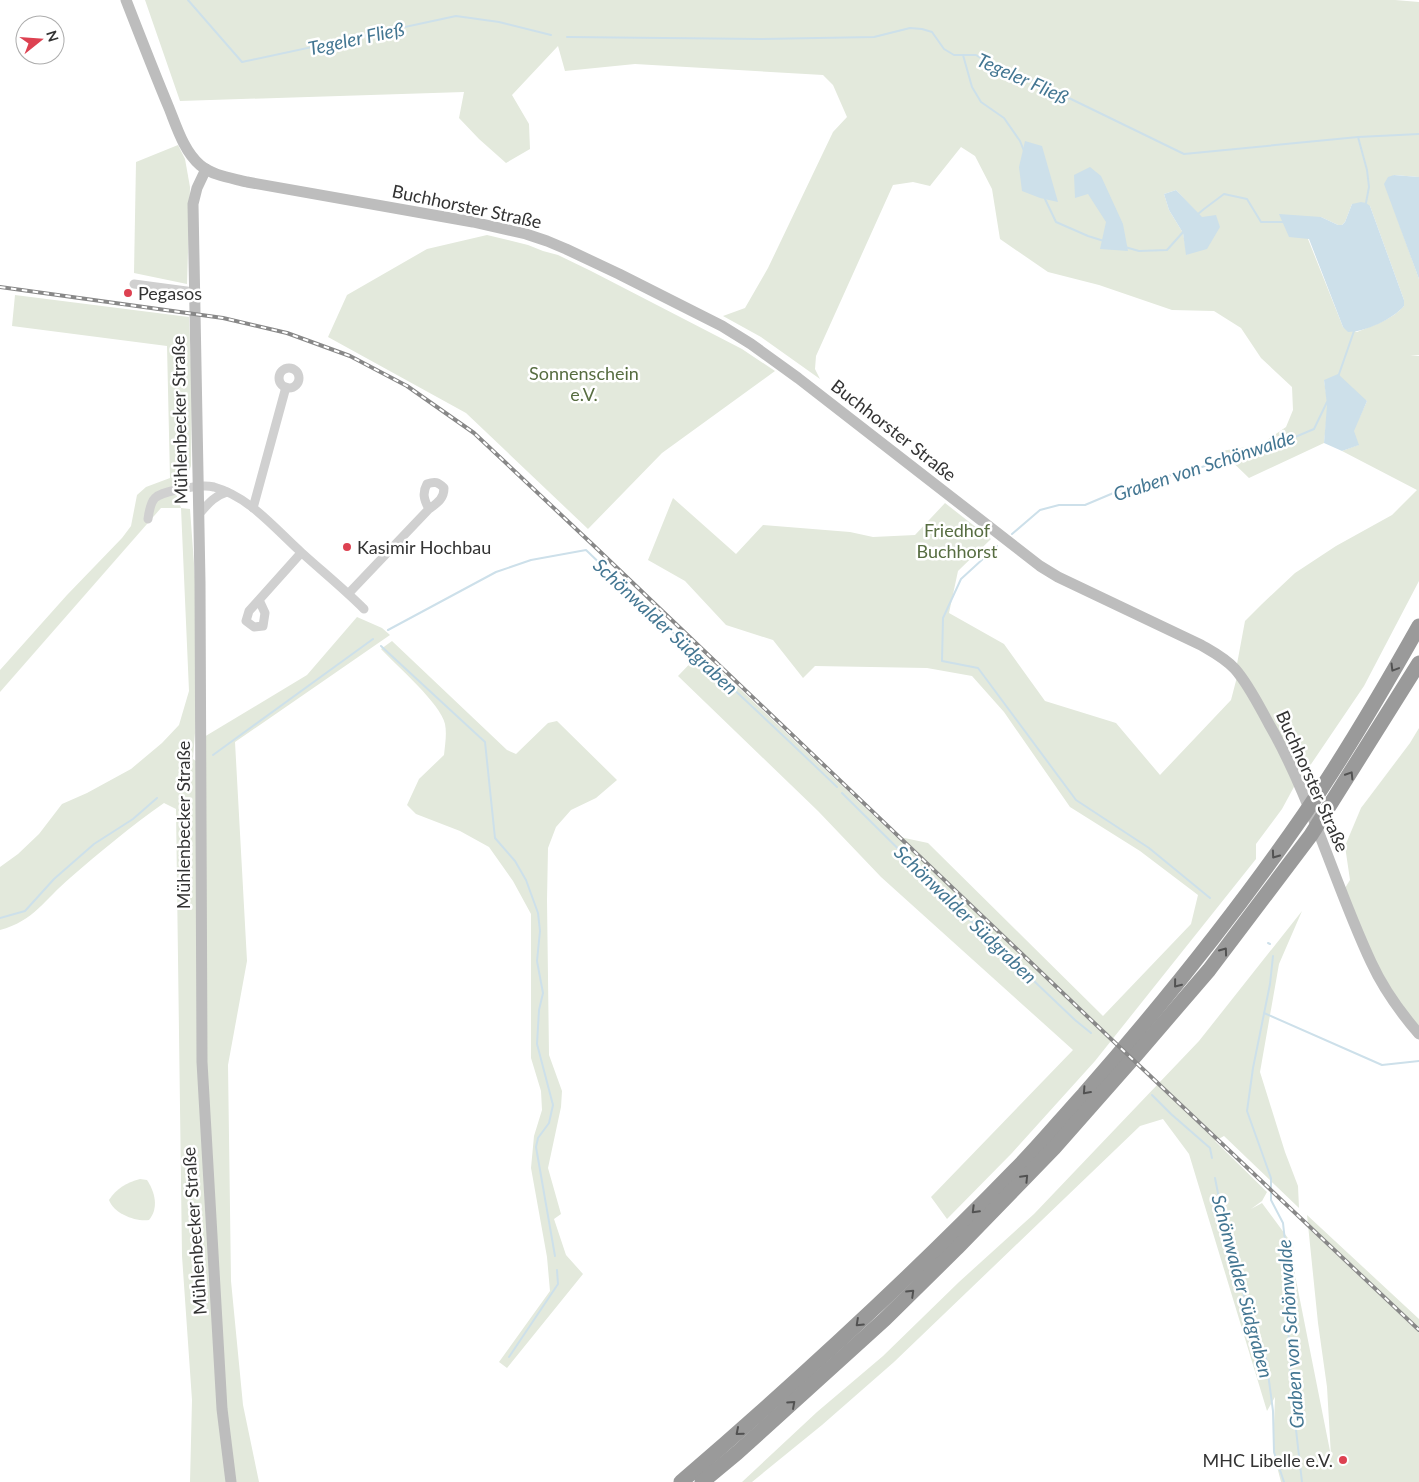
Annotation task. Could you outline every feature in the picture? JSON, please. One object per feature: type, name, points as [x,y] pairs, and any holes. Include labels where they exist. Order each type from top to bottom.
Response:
[{"type":"highway","points":[[702,1482],[885,1319],[1054,1148],[1128,1055],[1191,966],[1246,896],[1304,815],[1359,728],[1419,626]]},
{"type":"highway","points":[[682,1482],[894,1290],[1017,1169],[1210,970],[1324,816],[1419,663]]},
{"type":"main road","name":"Buchhorster Straße","points":[[126,0],[187,149],[195,160],[206,169],[219,175],[247,182],[510,230],[547,241],[619,274],[705,317],[761,350],[1040,566],[1075,585],[1201,645],[1223,658],[1235,669],[1246,685],[1283,749],[1372,963],[1395,1004],[1419,1034]]},
{"type":"main road","name":"Mühlenbecker Straße","points":[[206,169],[197,188],[193,204],[199,514],[202,1062],[222,1408],[231,1482]]},
{"type":"street","points":[[134,284],[194,292]]},
{"type":"street","points":[[254,508],[286,387]]},
{"type":"street","points":[[148,519],[150,507],[155,497],[165,492],[198,486],[210,486],[227,492],[254,508],[301,553],[349,593],[364,609]]},
{"type":"street","points":[[199,514],[217,495],[227,492]]},
{"type":"street","points":[[349,593],[429,509]]},
{"type":"street","points":[[259,600],[301,553]]},
{"type":"green space","points":[[145,0],[1395,0],[1419,2],[1419,177],[1394,175],[1385,184],[1419,279],[1419,355],[1410,356],[1419,356],[1419,581],[1364,686],[1301,779],[1237,664],[1245,621],[1295,573],[1336,546],[1392,515],[1417,490],[1342,451],[1358,445],[1353,431],[1367,401],[1324,380],[1328,405],[1324,443],[1249,478],[1221,451],[1260,445],[1286,427],[1293,410],[1292,387],[1261,358],[1241,328],[1214,311],[1172,310],[1099,285],[1048,272],[1000,239],[992,189],[975,156],[961,147],[930,186],[913,182],[893,185],[816,356],[815,369],[820,379],[761,337],[723,316],[745,308],[768,268],[833,132],[847,117],[833,85],[823,75],[635,64],[565,71],[558,46],[512,95],[529,124],[530,149],[506,163],[459,118],[464,92],[180,101]],"holes":[[[1176,190],[1202,218],[1187,255],[1183,233],[1169,210],[1164,194]],[[1352,204],[1370,206],[1404,300],[1404,306],[1394,315],[1357,332],[1343,327],[1308,239],[1321,217],[1342,225]]]},
{"type":"green space","points":[[178,145],[185,159],[190,187],[187,284],[134,273],[136,162]]},
{"type":"green space","name":"Sonnenschein e.V.","points":[[487,235],[558,255],[742,349],[775,371],[662,453],[588,529],[466,413],[328,337],[347,295],[427,249]]},
{"type":"green space","points":[[15,295],[189,317],[192,390],[191,466],[184,482],[173,485],[181,508],[161,508],[0,692],[0,670],[131,526],[137,495],[146,487],[170,478],[167,346],[12,326]]},
{"type":"green space","name":"Friedhof Buchhorst","points":[[673,498],[736,554],[763,525],[850,532],[873,537],[915,535],[945,503],[991,539],[958,571],[949,613],[1004,644],[1045,701],[1116,723],[1160,775],[1231,700],[1237,677],[1259,713],[1295,785],[1282,809],[1256,844],[1256,859],[1095,1061],[1012,1153],[947,1219],[931,1197],[1073,1050],[881,877],[818,811],[678,676],[701,652],[895,836],[928,843],[1103,1016],[1191,924],[1198,895],[1140,851],[1070,807],[1004,712],[972,676],[927,668],[815,666],[803,678],[773,640],[726,625],[685,581],[648,560]]},
{"type":"green space","points":[[181,508],[190,509],[196,591],[197,707],[193,759],[203,766],[204,737],[307,675],[357,617],[382,628],[390,635],[235,742],[247,961],[228,1065],[231,1281],[243,1405],[259,1482],[190,1482],[192,1400],[182,1256],[176,809],[164,803],[93,859],[30,915],[12,926],[0,930],[0,867],[18,854],[39,834],[62,804],[131,769],[162,743],[179,725],[189,691]]},
{"type":"green space","points":[[392,641],[507,750],[516,754],[548,723],[557,721],[617,780],[596,798],[571,810],[556,827],[548,848],[549,1055],[562,1091],[561,1107],[548,1168],[561,1214],[554,1219],[566,1255],[583,1274],[507,1368],[499,1362],[550,1291],[547,1257],[531,1168],[534,1136],[542,1110],[541,1091],[531,1058],[531,914],[513,881],[489,847],[460,831],[416,814],[407,805],[419,779],[444,755],[446,728],[442,716],[427,696],[381,649]]},
{"type":"green space","points":[[1419,728],[1419,1028],[1399,1002],[1374,959],[1345,888],[1350,880],[1345,846],[1361,808],[1410,743]]},
{"type":"green space","points":[[1302,911],[1279,964],[1260,1072],[1285,1152],[1298,1186],[1299,1208],[1224,1136],[1215,1141],[1267,1192],[1262,1201],[1251,1209],[1262,1203],[1293,1245],[1295,1275],[1331,1456],[1327,1387],[1318,1323],[1307,1215],[1419,1319],[1419,1482],[1281,1482],[1273,1451],[1275,1397],[1267,1411],[1189,1154],[1163,1119],[1140,1126],[894,1362],[822,1425],[752,1482],[742,1482],[817,1412],[883,1356],[959,1282],[1034,1214],[1199,1041]]},
{"type":"green space","points":[[140,1179],[147,1180],[154,1195],[154,1210],[149,1220],[138,1220],[120,1213],[109,1200],[122,1186]]},
{"type":"water","points":[[1025,141],[1042,146],[1058,202],[1022,191],[1019,167]]},
{"type":"water","points":[[1090,167],[1101,176],[1123,224],[1128,251],[1100,249],[1106,222],[1088,194],[1075,198],[1074,175]]},
{"type":"water","points":[[1394,175],[1419,177],[1419,279],[1384,184],[1388,177]]},
{"type":"water","points":[[1176,190],[1202,217],[1216,215],[1220,227],[1207,249],[1186,255],[1183,233],[1169,210],[1164,194]]},
{"type":"water","points":[[1361,202],[1370,206],[1404,300],[1404,306],[1393,316],[1378,324],[1362,330],[1348,332],[1343,327],[1309,239],[1289,237],[1279,214],[1321,217],[1342,225],[1352,204]]},
{"type":"water","points":[[1338,374],[1367,401],[1354,431],[1359,445],[1342,451],[1324,443],[1327,405],[1324,380]]},
{"type":"waterway","name":"Tegeler Fließ","points":[[188,0],[242,62],[456,16],[499,22],[551,35]]},
{"type":"waterway","name":"Tegeler Fließ","points":[[567,37],[761,39],[874,37],[910,28],[922,29],[932,32],[944,49],[954,55],[976,55],[1001,71],[1034,81],[1184,154],[1358,137],[1419,134]]},
{"type":"waterway","name":"Graben von Schönwalde","points":[[963,55],[972,87],[981,102],[1004,118],[1020,141],[1024,151]]},
{"type":"waterway","points":[[1358,137],[1367,170],[1369,187],[1366,203]]},
{"type":"waterway","name":"Graben von Schönwalde","points":[[1198,214],[1224,194],[1247,199],[1261,222],[1283,222]]},
{"type":"waterway","name":"Graben von Schönwalde","points":[[1045,199],[1056,222],[1104,241]]},
{"type":"waterway","name":"Graben von Schönwalde","points":[[1125,247],[1139,251],[1167,250],[1184,231]]},
{"type":"waterway","name":"Graben von Schönwalde","points":[[1338,377],[1354,331]]},
{"type":"waterway","name":"Graben von Schönwalde","points":[[1012,534],[1040,510],[1059,505],[1085,505],[1130,486],[1262,451],[1314,429],[1327,402]]},
{"type":"waterway","name":"Graben von Schönwalde","points":[[997,546],[961,579],[943,618],[942,661],[978,668],[1076,800],[1149,848],[1210,898]]},
{"type":"waterway","name":"Schönwalder Südgraben","points":[[388,630],[496,572],[531,560],[586,550],[837,787]]},
{"type":"waterway","name":"Schönwalder Südgraben","points":[[213,755],[373,639]]},
{"type":"waterway","points":[[381,646],[485,742],[495,838],[515,861],[526,880],[538,913],[540,931],[537,961],[543,993],[539,1010],[537,1044],[553,1105],[549,1123],[538,1138],[536,1147],[555,1256]]},
{"type":"waterway","name":"Schönwalder Südgraben","points":[[181,777],[190,769]]},
{"type":"waterway","name":"Schönwalder Südgraben","points":[[842,793],[976,926],[1091,1033]]},
{"type":"waterway","name":"Schönwalder Südgraben","points":[[0,918],[25,911],[54,879],[94,844],[133,819],[157,798]]},
{"type":"waterway","name":"Graben von Schönwalde","points":[[1273,956],[1270,984],[1253,1068],[1247,1111],[1271,1178],[1271,1200],[1283,1223],[1287,1259],[1286,1280],[1291,1386],[1302,1482]]},
{"type":"waterway","points":[[1264,1013],[1382,1065],[1419,1061]]},
{"type":"waterway","name":"Schönwalder Südgraben","points":[[1152,1095],[1210,1148],[1212,1158]]},
{"type":"waterway","name":"Schönwalder Südgraben","points":[[1215,1178],[1225,1229],[1246,1303],[1266,1358],[1273,1411],[1274,1452],[1284,1482]]},
{"type":"waterway","points":[[509,1357],[558,1284],[557,1270]]},
{"type":"railway","points":[[0,287],[223,318],[287,333],[350,356],[407,386],[474,433],[1419,1330]]},
{"type":"place","name":"Pegasos","points":[[128,293]]},
{"type":"place","name":"Kasimir Hochbau","points":[[347,547]]},
{"type":"place","name":"MHC Libelle e.V.","points":[[1343,1460]]}]
